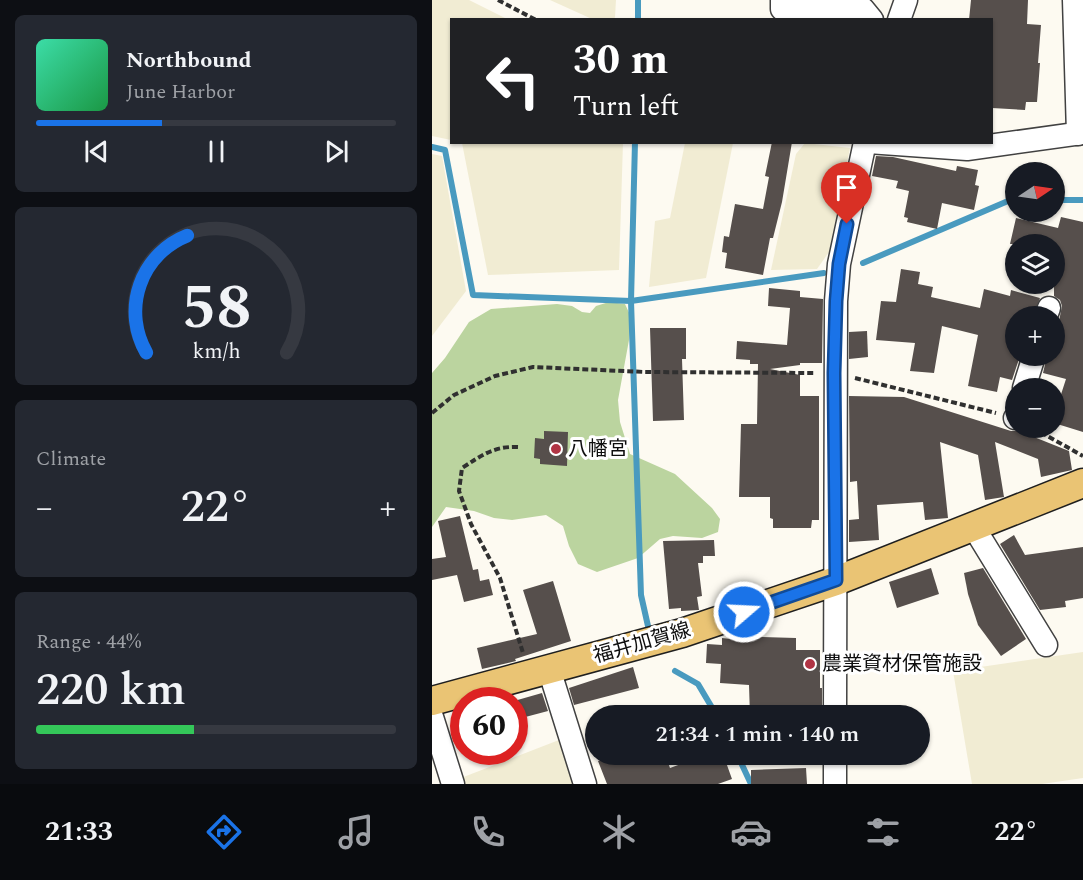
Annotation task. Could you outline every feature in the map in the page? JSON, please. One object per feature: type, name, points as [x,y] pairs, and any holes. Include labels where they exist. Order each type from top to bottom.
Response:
[{"type":"main road","name":"福井加賀線","points":[[432,701],[682,633],[836,580],[1083,483]]},
{"type":"street","points":[[900,18],[906,0]]},
{"type":"street","points":[[895,144],[967,149],[1081,134],[1074,0]]},
{"type":"street","points":[[782,9],[863,9],[870,18]]},
{"type":"street","points":[[835,705],[834,373],[836,301],[839,264],[866,144]]},
{"type":"street","points":[[973,526],[1046,645]]},
{"type":"street","points":[[539,671],[585,784]]},
{"type":"street","points":[[432,717],[453,784]]},
{"type":"street","points":[[835,765],[835,784]]},
{"type":"path","points":[[498,0],[532,18]]},
{"type":"path","points":[[432,413],[454,395],[495,376],[533,367],[645,372],[834,373],[1005,415]]},
{"type":"path","points":[[1050,438],[1083,456]]},
{"type":"path","points":[[518,447],[502,447],[462,468],[459,491],[471,524],[500,578],[539,671]]},
{"type":"shaded area","points":[[432,0],[469,0],[505,18],[450,18],[450,140],[432,136]]},
{"type":"shaded area","points":[[550,0],[616,0],[614,18],[590,18]]},
{"type":"shaded area","points":[[462,144],[623,144],[619,270],[488,275]]},
{"type":"shaded area","points":[[685,144],[733,144],[706,278],[649,287],[655,221],[670,218]]},
{"type":"shaded area","points":[[804,144],[850,148],[829,252],[817,269],[771,270],[796,154]]},
{"type":"shaded area","points":[[432,154],[442,156],[466,291],[432,336]]},
{"type":"shaded area","points":[[1083,652],[1083,778],[1042,784],[972,784],[953,671]]},
{"type":"shaded area","points":[[559,740],[573,784],[463,784],[461,778],[495,765],[528,765],[528,752]]},
{"type":"green space","points":[[609,302],[625,304],[631,317],[618,400],[620,422],[630,454],[675,474],[712,508],[720,519],[718,532],[702,538],[673,536],[660,539],[638,558],[597,572],[578,564],[563,526],[546,515],[512,520],[446,507],[432,527],[432,373],[469,322],[491,309],[557,304],[572,306],[582,312],[590,313],[596,306]]},
{"type":"building","points":[[971,0],[1028,0],[1027,24],[1041,25],[1037,102],[1026,102],[1025,110],[993,108],[993,18],[969,18]]},
{"type":"building","points":[[772,144],[792,144],[782,202],[773,238],[770,238],[763,275],[725,268],[727,253],[722,252],[724,236],[729,237],[735,204],[763,209],[769,177],[765,176]]},
{"type":"building","points":[[876,156],[893,157],[956,171],[957,166],[978,170],[975,185],[979,186],[974,210],[942,203],[937,229],[907,222],[908,218],[904,217],[909,191],[896,188],[898,181],[872,176]]},
{"type":"building","points":[[1065,218],[1083,222],[1083,432],[1065,426],[1066,379],[1043,373],[1045,366],[1065,366],[1065,306],[1062,306],[1054,294],[1065,294],[1065,234],[1012,234],[1015,222],[1033,222],[1058,228],[1060,222],[1065,222]]},
{"type":"building","points":[[901,269],[920,272],[918,284],[933,287],[931,297],[980,308],[984,289],[1010,296],[1010,294],[1026,294],[1040,298],[1037,306],[1005,306],[1005,366],[1017,366],[1013,378],[1000,377],[997,392],[968,386],[978,335],[942,326],[934,373],[910,371],[915,343],[876,340],[881,301],[896,302]]},
{"type":"building","points":[[769,288],[800,291],[800,297],[823,299],[822,363],[800,363],[800,365],[770,369],[800,375],[800,396],[819,396],[819,520],[812,520],[811,528],[773,528],[773,519],[770,518],[770,497],[739,497],[741,424],[757,424],[758,364],[750,364],[750,360],[736,359],[737,341],[787,345],[790,308],[768,306]]},
{"type":"building","points":[[650,328],[686,328],[686,359],[682,359],[684,420],[653,421]]},
{"type":"building","points":[[867,331],[868,357],[849,359],[849,332]]},
{"type":"building","points":[[849,396],[904,397],[1005,429],[1005,438],[1036,438],[1069,451],[1072,470],[1041,477],[1038,459],[995,442],[1004,497],[985,500],[978,455],[940,442],[948,518],[925,520],[923,502],[877,505],[879,540],[849,542],[849,520],[859,519],[857,481],[850,482]]},
{"type":"building","points":[[544,431],[568,432],[567,466],[540,464],[540,459],[534,458],[535,438],[544,439]]},
{"type":"building","points":[[460,516],[473,570],[478,569],[480,581],[489,579],[493,595],[464,602],[457,575],[432,580],[432,559],[446,557],[438,521]]},
{"type":"building","points":[[1014,535],[1025,555],[1083,547],[1083,598],[1065,601],[1066,607],[1040,610],[1000,544]]},
{"type":"building","points":[[714,540],[715,556],[703,556],[703,563],[698,563],[702,596],[697,597],[699,610],[669,609],[663,541]]},
{"type":"building","points":[[931,568],[939,594],[897,608],[889,582]]},
{"type":"building","points":[[983,568],[1026,639],[1001,656],[978,625],[968,594],[964,573]]},
{"type":"building","points":[[553,581],[571,641],[515,659],[516,661],[482,669],[477,648],[537,634],[523,590]]},
{"type":"building","points":[[731,636],[796,638],[796,650],[820,650],[822,705],[750,705],[749,685],[720,683],[721,664],[706,663],[707,644],[722,645],[722,638],[731,639]]},
{"type":"building","points":[[633,667],[639,688],[574,705],[569,688]]},
{"type":"building","points":[[542,693],[548,711],[528,716],[528,697]]},
{"type":"building","points":[[600,765],[669,765],[670,768],[678,765],[727,765],[732,779],[718,784],[607,784]]},
{"type":"building","points":[[806,768],[807,784],[751,784],[751,770]]},
{"type":"waterway","points":[[638,0],[638,18]]},
{"type":"waterway","points":[[635,144],[631,301],[641,595],[650,635]]},
{"type":"waterway","points":[[432,147],[445,150],[473,295],[631,301],[824,273]]},
{"type":"waterway","points":[[1065,200],[1083,200]]},
{"type":"waterway","points":[[863,263],[1005,202]]},
{"type":"waterway","points":[[675,671],[698,684],[710,705]]},
{"type":"waterway","points":[[742,765],[751,784]]},
{"type":"place","name":"八幡宮","points":[[556,449]]},
{"type":"place","name":"農業資材保管施設","points":[[810,664]]},
{"type":"route","points":[[744,612],[836,580],[834,373],[836,301],[839,264],[847,224]]}]
